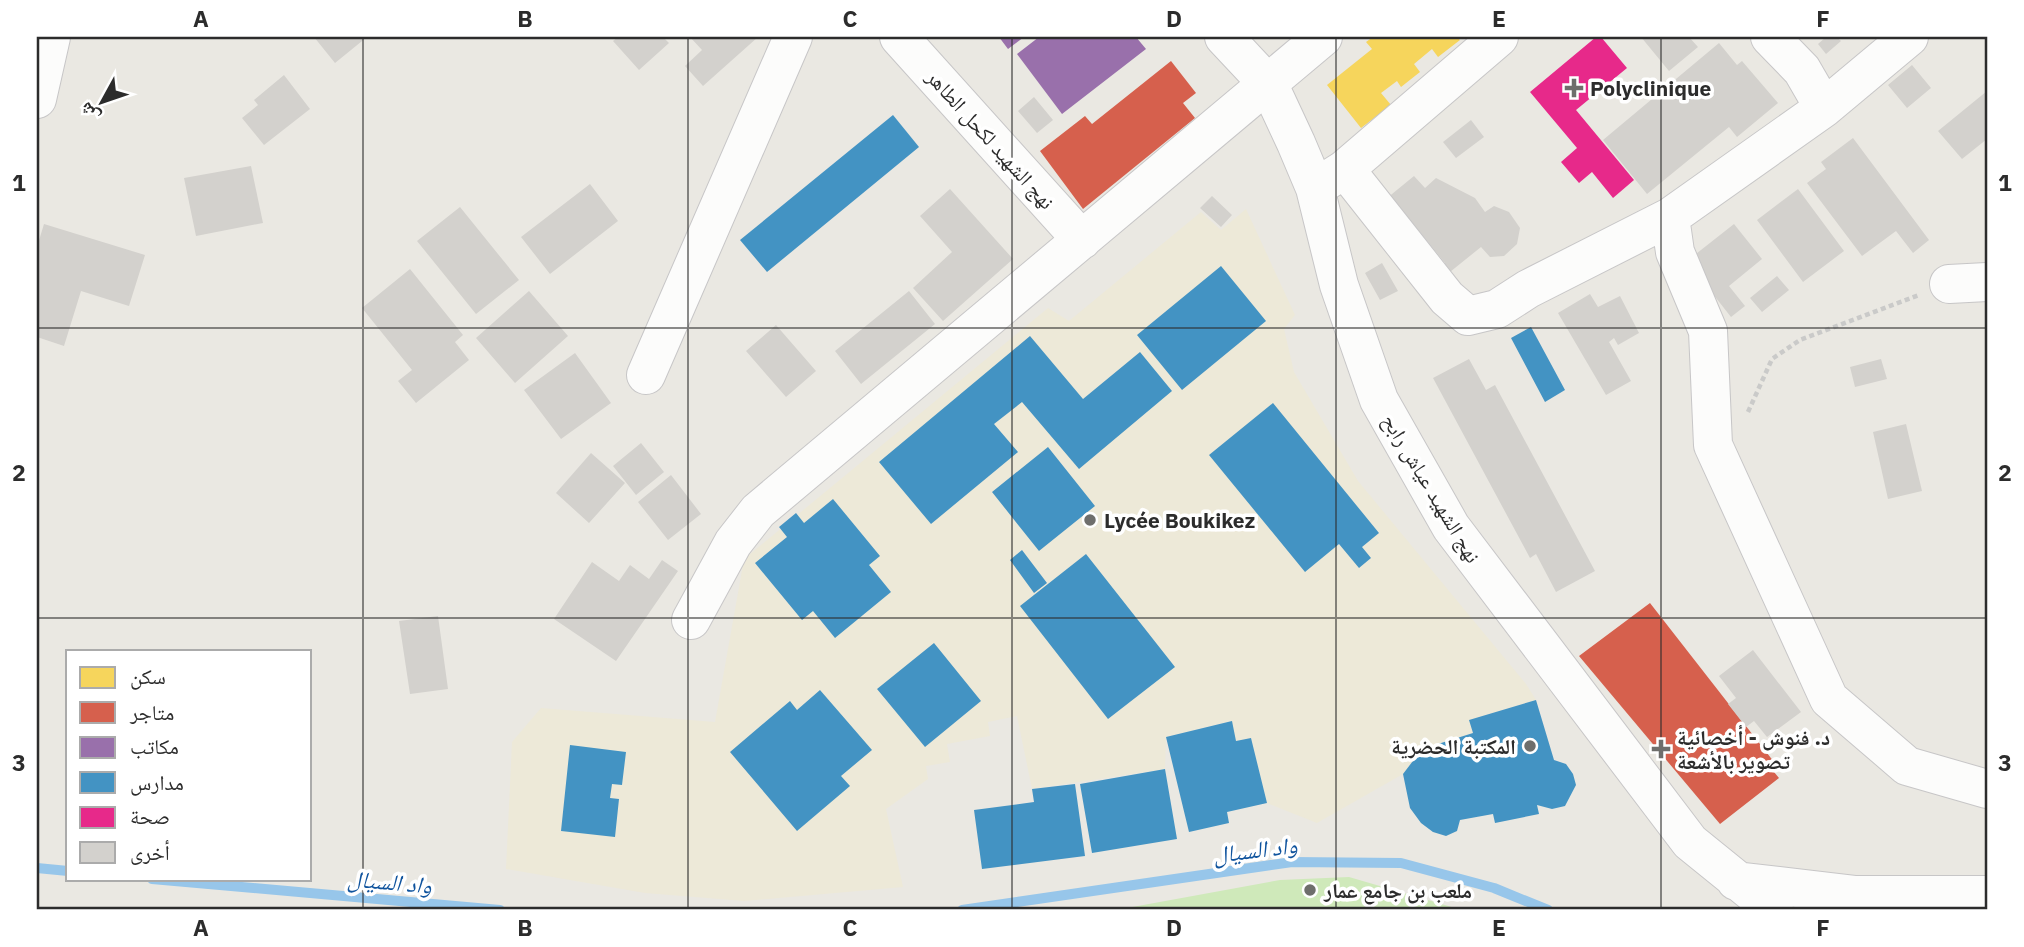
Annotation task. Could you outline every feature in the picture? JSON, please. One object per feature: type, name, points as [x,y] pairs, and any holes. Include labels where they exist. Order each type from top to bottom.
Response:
[{"type":"street","points":[[37,99],[51,37]]},
{"type":"street","points":[[646,375],[793,37]]},
{"type":"street","name":"نهج الشهيد لكحل الطاهر","points":[[900,37],[1082,240]]},
{"type":"street","name":"نهج الشهيد عياش رابح","points":[[1224,37],[1269,85],[1330,178],[1339,285],[1379,400],[1451,527],[1690,842],[1774,910]]},
{"type":"street","points":[[691,620],[733,543],[758,511],[1323,37]]},
{"type":"street","points":[[1499,37],[1330,178],[1447,299],[1468,316],[1497,309],[1528,289],[1670,217],[1824,108],[1909,37]]},
{"type":"street","points":[[1770,37],[1802,70],[1824,108]]},
{"type":"street","points":[[1670,217],[1675,252],[1708,331],[1713,445],[1829,699],[1907,766],[1987,789]]},
{"type":"street","points":[[1949,284],[1987,282]]},
{"type":"street","points":[[1736,881],[1856,895],[1987,895]]},
{"type":"path","points":[[1713,445],[1737,433],[1772,359],[1800,341],[1949,284]]},
{"type":"shaded area","name":"Lycée Boukikez","points":[[1246,209],[1295,315],[1284,329],[1294,372],[1358,481],[1526,684],[1536,700],[1469,720],[1473,733],[1422,749],[1403,774],[1317,823],[1267,803],[1251,738],[1236,741],[1231,721],[1166,737],[1165,769],[1032,789],[1017,716],[988,722],[990,736],[947,744],[950,762],[926,766],[928,779],[886,809],[903,887],[744,901],[645,893],[506,869],[512,742],[541,708],[715,722],[744,559],[1048,308],[1069,321],[1201,212],[1221,230]]},
{"type":"green space","name":"ملعب بن جامع عمار","points":[[1349,877],[1462,910],[1116,910],[1280,880]]},
{"type":"building: سكن","points":[[1373,37],[1457,37],[1460,40],[1438,57],[1432,49],[1414,64],[1420,72],[1401,87],[1397,81],[1381,93],[1391,105],[1361,128],[1327,85],[1372,49],[1366,42]]},
{"type":"building: متاجر","points":[[1171,61],[1196,93],[1183,103],[1195,118],[1083,209],[1040,151],[1085,116],[1092,124]]},
{"type":"building: متاجر","points":[[1650,603],[1774,762],[1769,766],[1779,778],[1720,824],[1579,656]]},
{"type":"building: مكاتب","points":[[999,37],[1024,37],[1008,49]]},
{"type":"building: مكاتب","points":[[1039,37],[1136,37],[1146,49],[1062,114],[1017,54]]},
{"type":"building: مدارس","points":[[893,115],[919,147],[767,272],[740,240]]},
{"type":"building: مدارس","points":[[1221,266],[1266,321],[1182,390],[1137,335]]},
{"type":"building: مدارس","points":[[1531,327],[1565,390],[1545,402],[1511,338]]},
{"type":"building: مدارس","points":[[1030,336],[1083,399],[1140,352],[1172,391],[1079,469],[1022,402],[994,424],[1018,452],[931,524],[879,462]]},
{"type":"building: مدارس","points":[[1273,403],[1379,533],[1362,547],[1371,558],[1359,568],[1339,544],[1305,572],[1209,455]]},
{"type":"building: مدارس","points":[[1048,447],[1095,506],[1039,551],[992,492]]},
{"type":"building: مدارس","points":[[833,499],[880,556],[869,565],[891,592],[835,638],[813,611],[802,620],[755,563],[787,537],[779,527],[796,513],[804,523]]},
{"type":"building: مدارس","points":[[1022,550],[1047,583],[1034,593],[1010,560]]},
{"type":"building: مدارس","points":[[1086,554],[1175,667],[1108,719],[1020,606]]},
{"type":"building: مدارس","points":[[934,643],[981,701],[925,747],[877,689]]},
{"type":"building: مدارس","points":[[820,690],[872,750],[841,776],[850,786],[797,831],[730,752],[790,701],[797,710]]},
{"type":"building: مدارس","points":[[1536,700],[1554,760],[1566,764],[1573,774],[1576,785],[1565,806],[1552,809],[1537,805],[1539,814],[1495,823],[1493,814],[1460,820],[1457,831],[1446,836],[1433,832],[1421,823],[1410,808],[1403,774],[1422,749],[1473,733],[1469,720]]},
{"type":"building: مدارس","points":[[1232,721],[1236,741],[1251,738],[1267,803],[1227,812],[1229,823],[1189,832],[1166,737]]},
{"type":"building: مدارس","points":[[570,745],[626,752],[622,785],[612,784],[610,798],[619,799],[615,837],[561,831]]},
{"type":"building: مدارس","points":[[1165,769],[1177,839],[1092,853],[1080,784]]},
{"type":"building: مدارس","points":[[1075,784],[1085,856],[982,869],[974,810],[1034,802],[1032,789]]},
{"type":"building: صحة","points":[[1596,37],[1601,37],[1627,68],[1576,110],[1634,180],[1613,198],[1592,172],[1579,183],[1561,162],[1577,148],[1530,92]]},
{"type":"building: أخرى","points":[[314,37],[367,37],[335,63]]},
{"type":"building: أخرى","points":[[618,37],[663,37],[669,43],[639,70],[613,41]]},
{"type":"building: أخرى","points":[[690,37],[758,37],[703,86],[685,66],[702,50]]},
{"type":"building: أخرى","points":[[1641,37],[1689,37],[1698,47],[1669,71]]},
{"type":"building: أخرى","points":[[1826,37],[1837,37],[1841,41],[1826,54],[1818,44]]},
{"type":"building: أخرى","points":[[1719,43],[1737,65],[1742,61],[1778,103],[1737,137],[1729,127],[1647,194],[1603,140]]},
{"type":"building: أخرى","points":[[1912,65],[1931,88],[1907,108],[1888,85]]},
{"type":"building: أخرى","points":[[284,75],[310,109],[264,145],[242,118],[258,105],[254,100]]},
{"type":"building: أخرى","points":[[1987,91],[1987,139],[1962,159],[1938,131]]},
{"type":"building: أخرى","points":[[1034,97],[1053,120],[1037,133],[1018,111]]},
{"type":"building: أخرى","points":[[1471,120],[1484,137],[1456,158],[1443,142]]},
{"type":"building: أخرى","points":[[1853,138],[1929,240],[1913,253],[1896,231],[1862,256],[1807,183],[1826,169],[1821,162]]},
{"type":"building: أخرى","points":[[251,166],[263,223],[196,236],[184,178]]},
{"type":"building: أخرى","points":[[1414,176],[1425,188],[1436,178],[1475,198],[1485,212],[1494,206],[1509,212],[1520,228],[1517,244],[1504,256],[1490,257],[1481,247],[1445,276],[1438,268],[1445,263],[1405,214],[1381,203]]},
{"type":"building: أخرى","points":[[590,184],[618,221],[550,274],[521,237]]},
{"type":"building: أخرى","points":[[950,189],[1013,259],[943,321],[913,288],[952,252],[920,216]]},
{"type":"building: أخرى","points":[[1798,189],[1844,251],[1803,282],[1757,220]]},
{"type":"building: أخرى","points":[[1212,196],[1232,215],[1221,227],[1200,208]]},
{"type":"building: أخرى","points":[[460,207],[519,280],[476,314],[417,241]]},
{"type":"building: أخرى","points":[[44,224],[145,255],[129,306],[81,291],[64,346],[37,337],[37,247]]},
{"type":"building: أخرى","points":[[1734,224],[1762,259],[1729,286],[1745,306],[1731,317],[1687,261]]},
{"type":"building: أخرى","points":[[1382,263],[1398,291],[1380,300],[1365,273]]},
{"type":"building: أخرى","points":[[410,269],[463,335],[455,342],[469,360],[416,403],[398,381],[412,370],[362,308]]},
{"type":"building: أخرى","points":[[1777,276],[1789,290],[1762,312],[1750,298]]},
{"type":"building: أخرى","points":[[529,291],[568,336],[515,383],[476,338]]},
{"type":"building: أخرى","points":[[909,291],[935,324],[861,384],[835,351]]},
{"type":"building: أخرى","points":[[1590,294],[1598,307],[1620,296],[1639,333],[1618,345],[1614,338],[1609,342],[1631,381],[1606,395],[1558,313]]},
{"type":"building: أخرى","points":[[776,325],[816,371],[786,397],[746,351]]},
{"type":"building: أخرى","points":[[575,353],[611,403],[561,439],[524,390]]},
{"type":"building: أخرى","points":[[1469,359],[1486,390],[1495,385],[1595,571],[1556,592],[1536,554],[1530,558],[1433,378]]},
{"type":"building: أخرى","points":[[1881,359],[1887,379],[1855,387],[1850,367]]},
{"type":"building: أخرى","points":[[1906,424],[1922,491],[1888,499],[1873,432]]},
{"type":"building: أخرى","points":[[641,443],[664,472],[636,495],[613,466]]},
{"type":"building: أخرى","points":[[591,453],[625,483],[589,523],[556,493]]},
{"type":"building: أخرى","points":[[671,475],[701,514],[668,540],[638,502]]},
{"type":"building: أخرى","points":[[662,560],[678,571],[616,661],[554,619],[592,562],[619,581],[630,565],[649,579]]},
{"type":"building: أخرى","points":[[438,616],[448,689],[410,694],[399,621]]},
{"type":"building: أخرى","points":[[1753,650],[1801,712],[1767,737],[1754,721],[1746,727],[1728,704],[1736,698],[1719,676]]},
{"type":"waterway","name":"واد السيال","points":[[962,910],[1292,862],[1401,863],[1494,888],[1548,910]]},
{"type":"waterway","name":"واد السيال","points":[[37,868],[66,871]]},
{"type":"waterway","name":"واد السيال","points":[[163,880],[500,910]]},
{"type":"place","name":"Polyclinique","points":[[1574,88]]},
{"type":"place","name":"Lycée Boukikez","points":[[1090,520]]},
{"type":"place","name":"المكتبة الحضرية","points":[[1530,746]]},
{"type":"place","name":"د. فنوش - أخصائية تصوير بالأشعة","points":[[1661,749]]},
{"type":"place","name":"ملعب بن جامع عمار","points":[[1310,890]]}]
